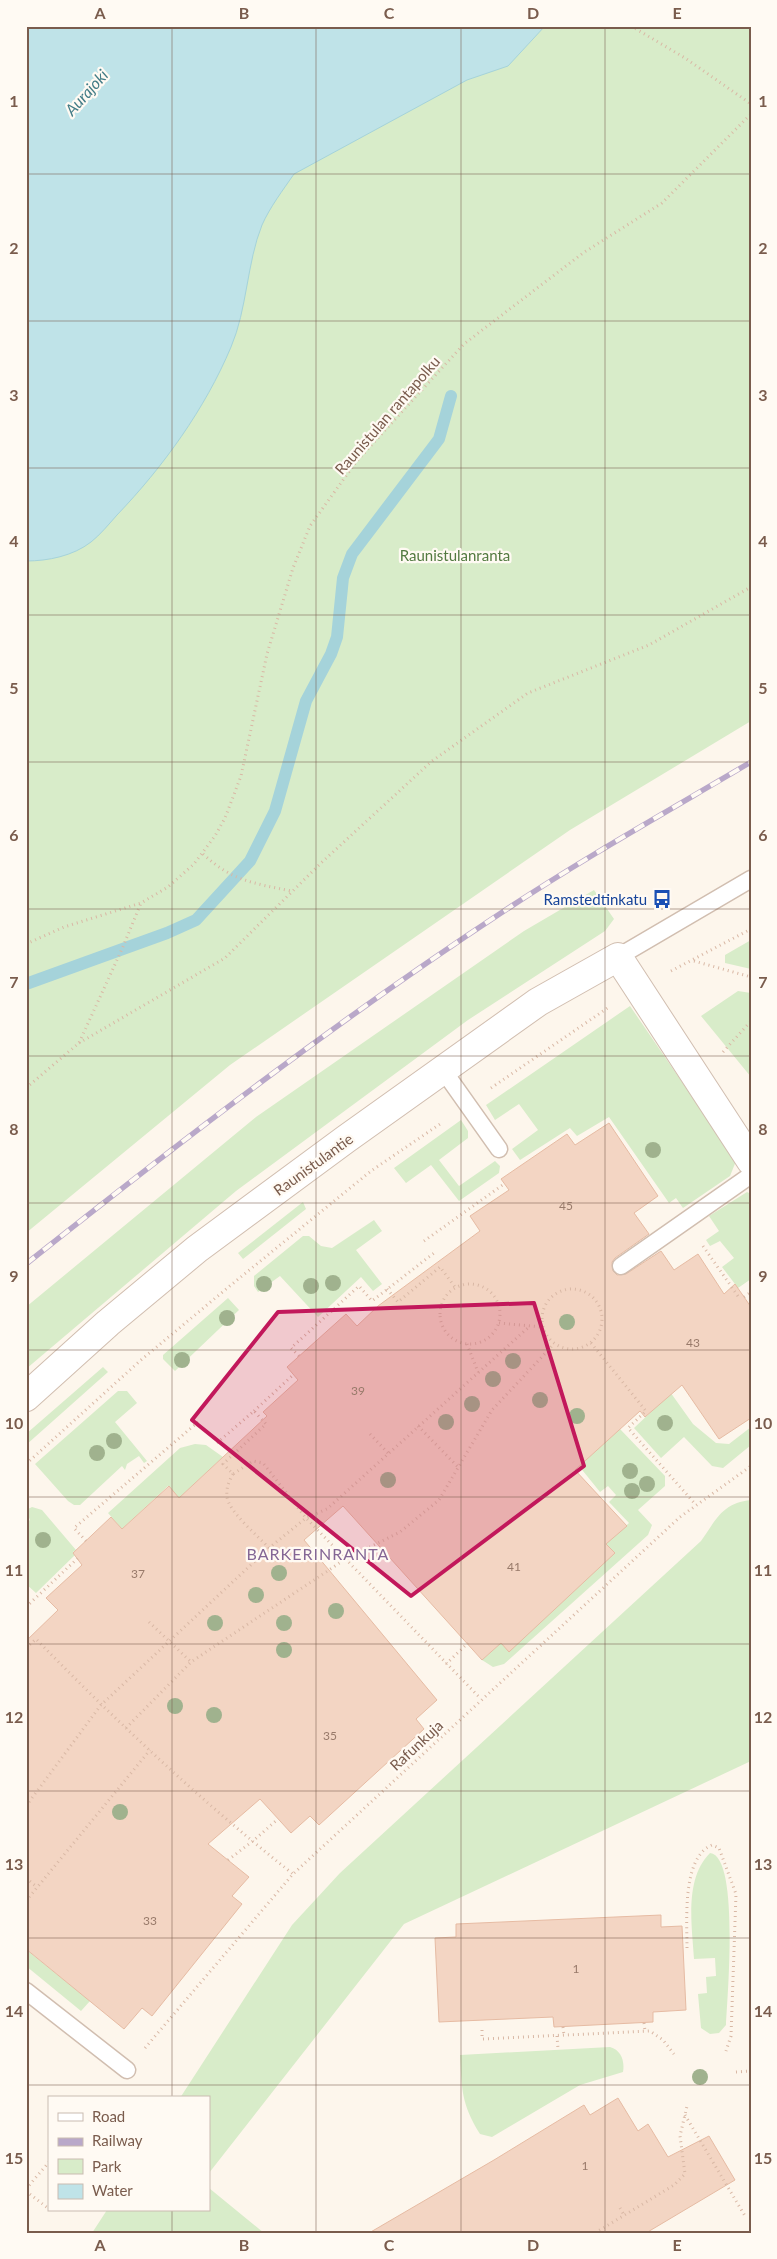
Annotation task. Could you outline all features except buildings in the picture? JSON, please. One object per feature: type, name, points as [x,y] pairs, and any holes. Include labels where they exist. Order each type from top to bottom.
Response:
[{"type":"street","points":[[618,957],[751,1161]]},
{"type":"street","name":"Raunistulantie","points":[[26,1397],[108,1323],[197,1249],[538,1002],[618,957]]},
{"type":"lane","points":[[618,957],[751,879]]},
{"type":"lane","points":[[443,1070],[499,1150]]},
{"type":"lane","points":[[621,1266],[751,1175]]},
{"type":"lane","points":[[26,1991],[127,2070]]},
{"type":"path","points":[[631,26],[685,58],[751,104]]},
{"type":"path","name":"Raunistulan rantapolku","points":[[26,944],[64,927],[141,903],[168,887],[203,854],[225,818],[242,776],[267,654],[293,568],[310,526],[356,462],[464,344],[583,253],[662,203],[751,114]]},
{"type":"path","points":[[26,1088],[79,1043],[225,958],[291,891],[432,760],[528,693],[649,645],[751,587]]},
{"type":"path","points":[[203,854],[219,869],[235,878],[291,891]]},
{"type":"path","points":[[79,1043],[141,903]]},
{"type":"path","points":[[26,1464],[141,1360],[371,1171],[637,987],[693,961],[751,929]]},
{"type":"path","points":[[693,961],[751,977]]},
{"type":"path","points":[[424,1241],[504,1184]]},
{"type":"path","points":[[686,1221],[742,1298],[751,1292]]},
{"type":"path","points":[[299,1356],[291,1348],[359,1286],[372,1301],[434,1253]]},
{"type":"path","points":[[387,1289],[398,1302],[440,1267],[455,1287]]},
{"type":"path","points":[[464,1283],[475,1284],[493,1293],[500,1307],[499,1323],[487,1340],[477,1344],[467,1344],[449,1336],[440,1319],[442,1301],[448,1292],[455,1287],[464,1283]]},
{"type":"path","points":[[567,1289],[586,1293],[594,1299],[601,1312],[601,1326],[598,1336],[591,1342],[583,1348],[563,1349],[546,1336],[542,1327],[541,1317],[549,1298],[557,1292],[567,1289]]},
{"type":"path","points":[[499,1323],[542,1327]]},
{"type":"path","points":[[26,1806],[101,1706],[168,1641],[270,1548],[306,1518],[328,1509],[530,1326]]},
{"type":"path","points":[[591,1342],[646,1411],[628,1428],[696,1505]]},
{"type":"path","points":[[467,1344],[478,1372]]},
{"type":"path","points":[[126,1728],[190,1662],[344,1560],[400,1532],[439,1500],[492,1410],[554,1344]]},
{"type":"path","points":[[217,1443],[293,1375]]},
{"type":"path","points":[[233,1474],[223,1464],[266,1424],[254,1411]]},
{"type":"path","points":[[86,1541],[74,1528],[198,1422]]},
{"type":"path","points":[[418,1426],[458,1467]]},
{"type":"path","points":[[370,1434],[388,1453]]},
{"type":"path","points":[[270,1548],[233,1510],[227,1498],[228,1483],[233,1474],[253,1461],[263,1463],[306,1518],[344,1560],[481,1699]]},
{"type":"path","name":"Rafunkuja","points":[[127,2070],[293,1874],[680,1517],[751,1466]]},
{"type":"path","points":[[26,1606],[78,1558]]},
{"type":"path","points":[[149,1622],[190,1662]]},
{"type":"path","points":[[26,1648],[36,1639],[101,1706],[253,1841],[293,1874]]},
{"type":"path","points":[[446,1664],[468,1643]]},
{"type":"path","points":[[26,1901],[150,1750]]},
{"type":"path","points":[[228,1860],[278,1819]]},
{"type":"path","points":[[687,1948],[687,1904],[694,1862],[704,1848],[712,1845],[719,1848],[736,1894],[731,2036],[726,2051]]},
{"type":"path","points":[[26,1878],[37,1887]]},
{"type":"path","points":[[644,2023],[645,2031]]},
{"type":"path","points":[[563,2026],[564,2036]]},
{"type":"path","points":[[482,2030],[482,2039],[650,2031],[663,2040],[674,2054]]},
{"type":"path","points":[[557,2036],[558,2049]]},
{"type":"path","points":[[736,2072],[751,2072]]},
{"type":"path","points":[[595,2233],[674,2185],[685,2174],[680,2136],[687,2106]]},
{"type":"path","points":[[685,2114],[745,2216]]},
{"type":"path","points":[[48,2163],[26,2190],[48,2208]]},
{"type":"path","points":[[620,2208],[624,2216]]},
{"type":"highlighted area","points":[[534,1303],[584,1466],[411,1596],[192,1420],[278,1312]]},
{"type":"green space","name":"Raunistulanranta","points":[[543,26],[751,26],[751,721],[570,830],[230,1065],[26,1233],[26,353],[153,200]]},
{"type":"green space","points":[[594,890],[614,919],[605,931],[468,1020],[236,1191],[26,1369],[26,1307],[256,1117],[524,931]]},
{"type":"green space","points":[[751,940],[751,969],[725,963],[725,955]]},
{"type":"green space","points":[[738,991],[751,993],[751,1077],[701,1016]]},
{"type":"green space","points":[[630,1006],[736,1161],[730,1176],[683,1208],[676,1198],[669,1203],[609,1117],[577,1136],[570,1128],[520,1160],[512,1149],[538,1130],[519,1104],[495,1120],[486,1105]]},
{"type":"green space","points":[[461,1120],[468,1131],[468,1138],[439,1160],[459,1186],[495,1161],[500,1166],[499,1173],[459,1201],[431,1165],[406,1183],[394,1168]]},
{"type":"green space","points":[[747,1192],[751,1194],[751,1279],[738,1288],[722,1267],[734,1258],[720,1241],[710,1246],[706,1240],[719,1231],[709,1216]]},
{"type":"green space","points":[[303,1202],[306,1209],[243,1259],[238,1253]]},
{"type":"green space","points":[[374,1220],[382,1231],[356,1250],[382,1284],[373,1291],[361,1277],[318,1317],[280,1276],[258,1292],[254,1286],[254,1276],[303,1236],[309,1236],[321,1246],[332,1248]]},
{"type":"green space","points":[[228,1298],[239,1310],[175,1371],[163,1359],[163,1355]]},
{"type":"green space","points":[[103,1367],[108,1372],[26,1445],[26,1434]]},
{"type":"green space","points":[[668,1389],[693,1424],[716,1443],[729,1444],[751,1427],[751,1445],[723,1468],[712,1466],[684,1437],[661,1458],[634,1428],[652,1411],[647,1405]]},
{"type":"green space","points":[[118,1391],[127,1391],[137,1403],[115,1422],[147,1461],[144,1463],[139,1456],[127,1464],[125,1470],[122,1466],[80,1505],[74,1505],[68,1501],[35,1464]]},
{"type":"green space","points":[[620,1429],[665,1476],[665,1486],[638,1510],[652,1525],[648,1535],[504,1664],[493,1667],[482,1660],[501,1643],[509,1651],[614,1553],[606,1544],[629,1523],[609,1502],[616,1495],[608,1486],[600,1492],[579,1466]]},
{"type":"green space","points":[[195,1444],[206,1445],[223,1457],[179,1498],[168,1486],[122,1529],[108,1513],[180,1448]]},
{"type":"green space","points":[[751,1500],[751,1761],[404,1924],[210,2172],[210,2096],[181,2096],[292,1925],[340,1873],[701,1541],[726,1509],[741,1502]]},
{"type":"green space","points":[[32,1507],[42,1510],[76,1550],[73,1552],[75,1555],[36,1593],[26,1584],[26,1523],[30,1520],[26,1510]]},
{"type":"green space","points":[[710,1853],[719,1860],[725,1878],[729,1902],[730,1931],[726,2025],[719,2033],[710,2034],[701,2028],[698,1994],[707,1993],[706,1977],[716,1976],[715,1958],[694,1959],[691,1918],[696,1876]]},
{"type":"green space","points":[[26,1912],[28,1951],[90,2001],[81,2011],[26,1966]]},
{"type":"green space","points":[[614,2048],[621,2056],[623,2072],[580,2085],[492,2137],[480,2134],[466,2105],[461,2078],[460,2055]]},
{"type":"green space","points":[[210,2189],[264,2233],[92,2233],[106,2212],[210,2212]]},
{"type":"water","name":"Aurajoki","points":[[26,26],[545,26],[508,66],[467,80],[294,174],[262,225],[253,254],[240,318],[231,347],[209,393],[182,436],[134,497],[91,542],[76,551],[60,557],[26,561]]},
{"type":"waterway","points":[[26,984],[167,933],[196,920],[250,861],[275,811],[306,701],[331,654],[337,637],[343,578],[352,554],[439,439],[451,396]]},
{"type":"railway","points":[[26,1264],[261,1082],[442,952],[565,872],[751,762]]},
{"type":"place","name":"Ramstedtinkatu","points":[[662,899]]},
{"type":"district","name":"BARKERINRANTA","points":[[318,1553]]}]
